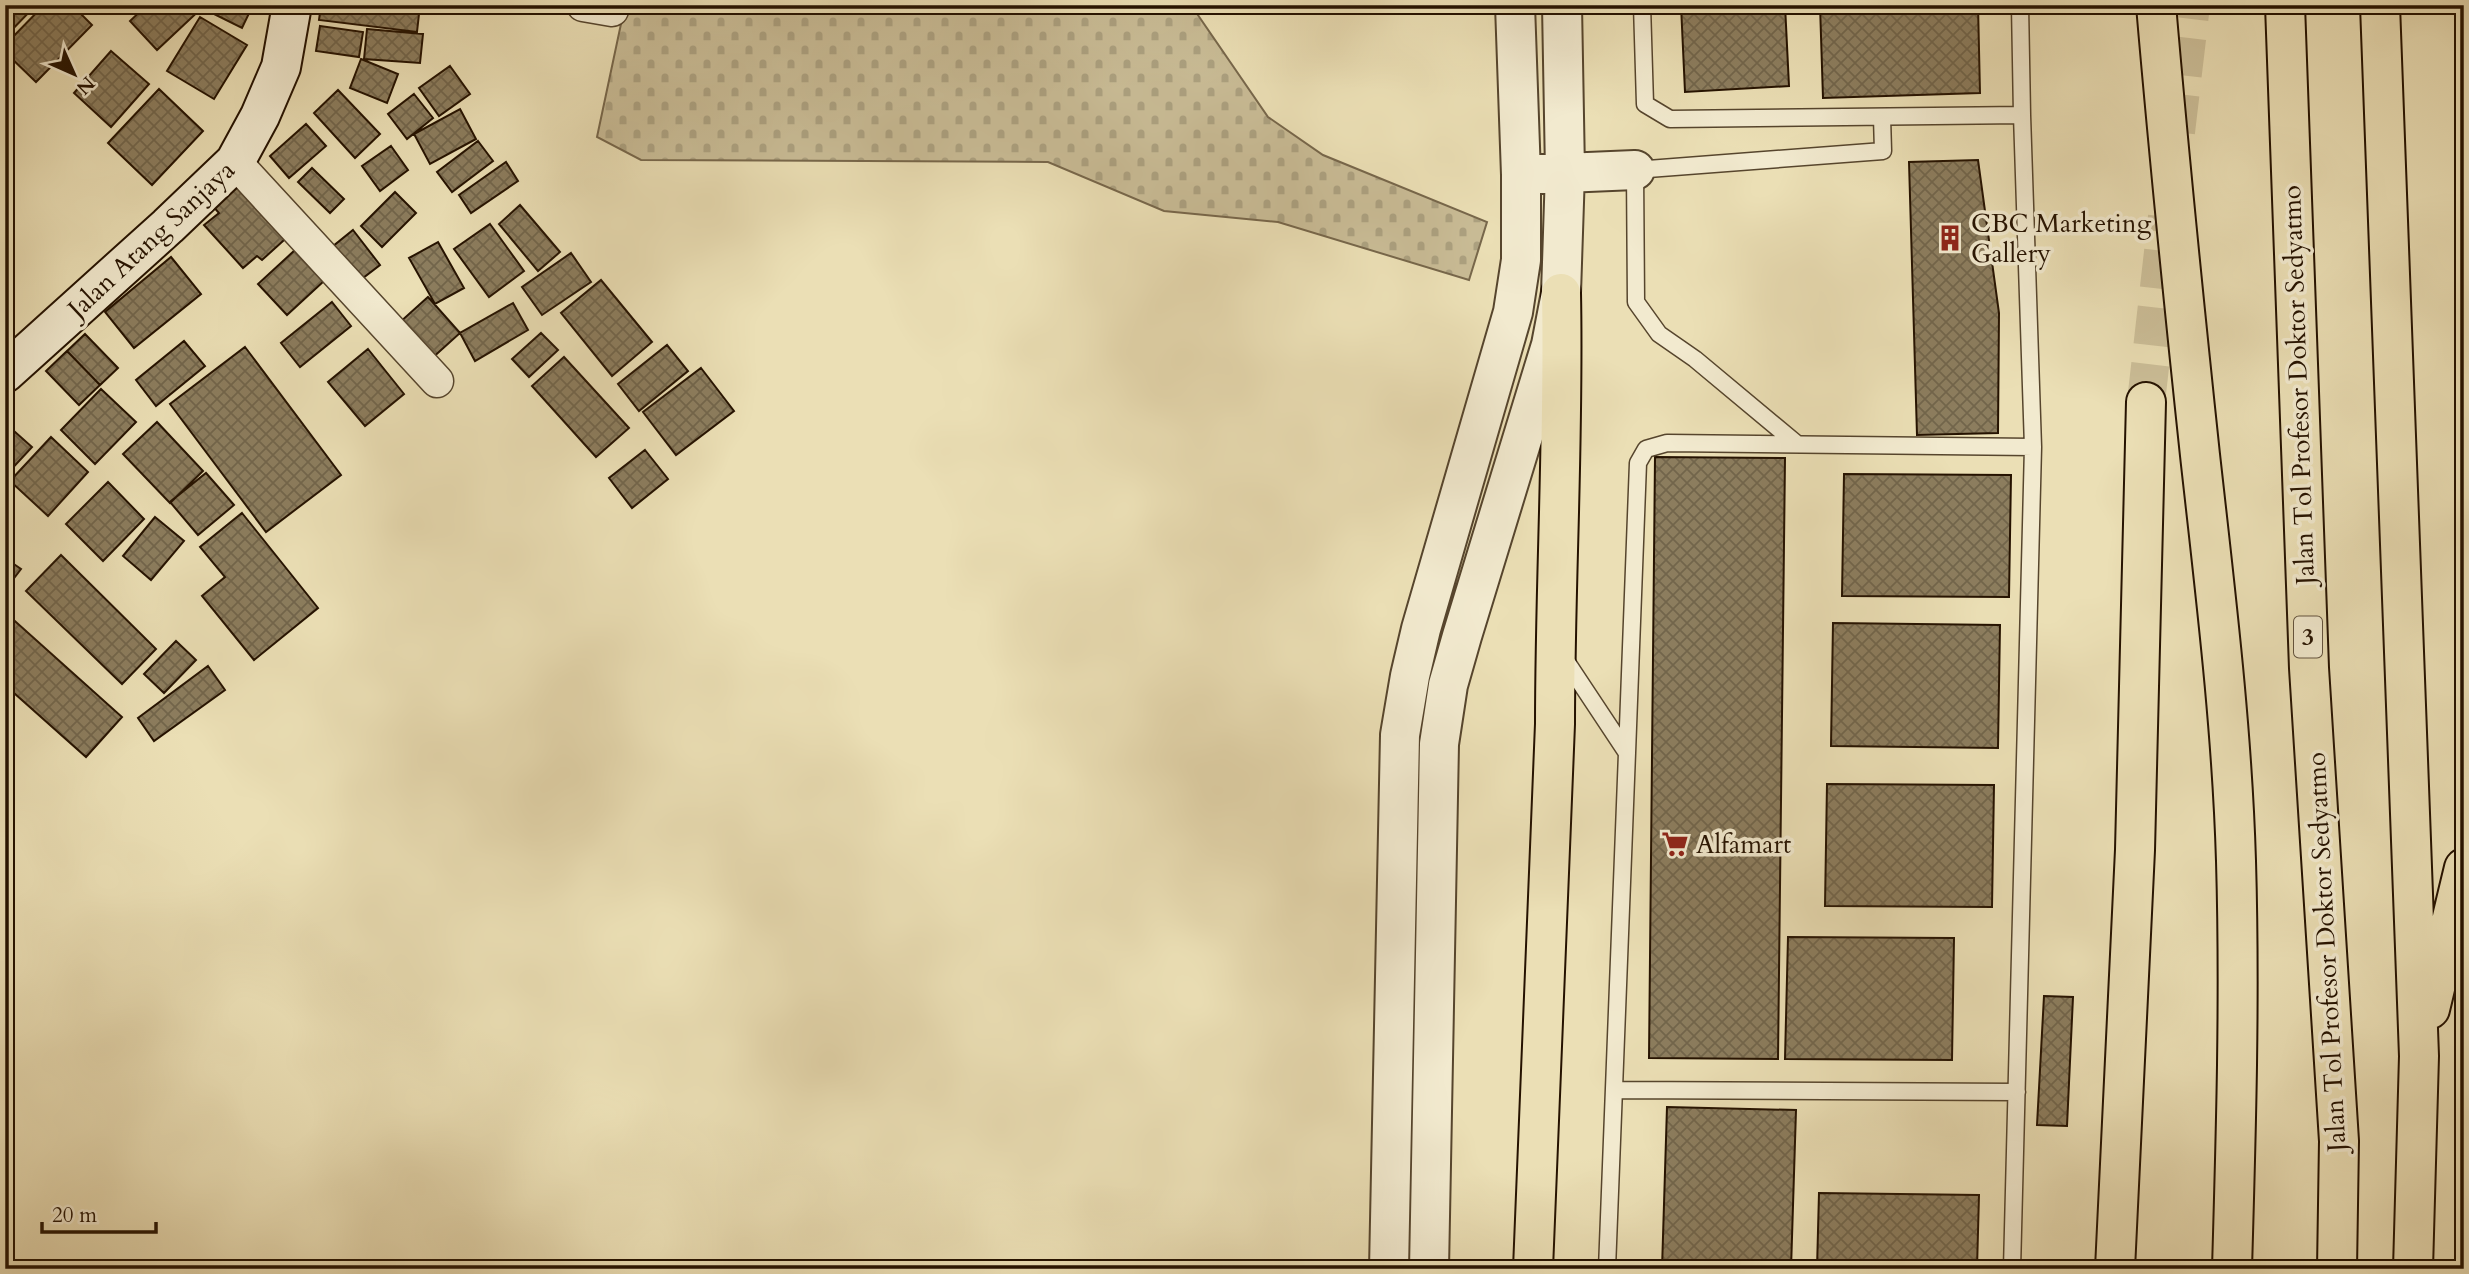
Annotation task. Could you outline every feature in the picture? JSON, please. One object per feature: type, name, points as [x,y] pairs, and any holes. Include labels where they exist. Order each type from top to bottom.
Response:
[{"type":"highway","points":[[2156,5],[2172,195],[2209,531],[2230,760],[2236,861],[2238,1079],[2231,1269]]},
{"type":"highway","name":"Jalan Tol Profesor Doktor Sedyatmo","points":[[2285,5],[2309,668],[2339,1141],[2337,1269]]},
{"type":"highway","points":[[2380,5],[2419,1056],[2413,1269]]},
{"type":"highway","points":[[1533,1269],[1555,724],[1561,293]]},
{"type":"highway","points":[[2115,1269],[2135,850],[2146,402]]},
{"type":"highway","points":[[2419,1056],[2464,868]]},
{"type":"street","name":"Jalan Atang Sanjaya","points":[[5,373],[236,162],[281,67],[292,5]]},
{"type":"street","points":[[1389,1269],[1400,736],[1421,629],[1513,312],[1521,260],[1515,5]]},
{"type":"street","points":[[1429,1269],[1439,744],[1448,685],[1551,345],[1561,293],[1565,172],[1562,5]]},
{"type":"street","points":[[236,162],[437,381]]},
{"type":"street","points":[[1521,175],[1635,170]]},
{"type":"lane","points":[[1642,5],[1645,104],[1670,119],[2022,116]]},
{"type":"lane","points":[[2012,1269],[2033,447],[2020,5]]},
{"type":"lane","points":[[1797,444],[1695,359],[1659,334],[1636,302],[1635,170],[1883,151],[1882,117]]},
{"type":"lane","points":[[1607,1269],[1638,463],[1646,449],[1667,443],[2033,447]]},
{"type":"lane","points":[[1555,645],[1627,753]]},
{"type":"lane","points":[[1614,1090],[2017,1092]]},
{"type":"green space","points":[[625,5],[1191,5],[1268,117],[1323,155],[1487,222],[1469,280],[1278,222],[1164,211],[1048,162],[641,160],[597,137]]},
{"type":"building","points":[[5,5],[36,5],[5,37]]},
{"type":"building","points":[[44,5],[72,5],[92,25],[36,82],[5,52],[5,45]]},
{"type":"building","points":[[147,5],[205,5],[157,50],[130,21]]},
{"type":"building","points":[[209,5],[253,5],[242,28],[206,10]]},
{"type":"building","points":[[321,5],[420,5],[417,32],[319,20]]},
{"type":"building","points":[[1681,5],[1785,5],[1789,86],[1685,92]]},
{"type":"building","points":[[1820,5],[1978,5],[1980,93],[1823,98]]},
{"type":"building","points":[[200,17],[247,45],[214,99],[167,71]]},
{"type":"building","points":[[320,26],[363,32],[359,57],[316,51]]},
{"type":"building","points":[[367,29],[423,34],[420,63],[364,59]]},
{"type":"building","points":[[111,51],[149,84],[111,127],[74,93]]},
{"type":"building","points":[[361,59],[398,74],[387,103],[350,88]]},
{"type":"building","points":[[450,66],[470,94],[439,116],[419,88]]},
{"type":"building","points":[[159,89],[203,131],[152,185],[108,143]]},
{"type":"building","points":[[338,90],[380,134],[355,158],[314,113]]},
{"type":"building","points":[[414,94],[433,118],[407,139],[388,114]]},
{"type":"building","points":[[460,109],[476,139],[430,164],[414,134]]},
{"type":"building","points":[[306,124],[326,146],[289,178],[270,156]]},
{"type":"building","points":[[478,141],[493,161],[452,192],[437,172]]},
{"type":"building","points":[[391,146],[408,170],[380,191],[362,166]]},
{"type":"building","name":"CBC Marketing Gallery","points":[[1978,160],[1999,313],[1998,433],[1917,435],[1909,162]]},
{"type":"building","points":[[506,162],[518,181],[471,213],[459,195]]},
{"type":"building","points":[[312,168],[344,199],[330,213],[298,182]]},
{"type":"building","points":[[242,177],[293,232],[262,260],[257,256],[243,268],[204,225],[219,213],[212,205]]},
{"type":"building","points":[[395,192],[416,213],[382,247],[361,226]]},
{"type":"building","points":[[520,205],[560,252],[538,271],[499,224]]},
{"type":"building","points":[[490,224],[524,271],[489,297],[454,249]]},
{"type":"building","points":[[353,230],[380,265],[359,281],[332,247]]},
{"type":"building","points":[[438,242],[464,288],[435,304],[409,258]]},
{"type":"building","points":[[295,250],[324,281],[287,315],[258,284]]},
{"type":"building","points":[[571,253],[591,282],[542,315],[522,287]]},
{"type":"building","points":[[171,257],[201,294],[134,348],[105,312]]},
{"type":"building","points":[[601,280],[652,342],[612,376],[561,313]]},
{"type":"building","points":[[428,297],[460,333],[430,360],[399,323]]},
{"type":"building","points":[[332,302],[351,326],[300,367],[281,343]]},
{"type":"building","points":[[513,303],[528,330],[475,361],[460,333]]},
{"type":"building","points":[[541,333],[558,350],[529,377],[512,359]]},
{"type":"building","points":[[85,334],[118,368],[100,385],[67,351]]},
{"type":"building","points":[[184,341],[205,366],[156,406],[136,380]]},
{"type":"building","points":[[667,345],[688,371],[639,411],[618,384]]},
{"type":"building","points":[[245,347],[341,475],[266,532],[170,404]]},
{"type":"building","points":[[368,349],[404,394],[365,426],[328,382]]},
{"type":"building","points":[[67,351],[100,385],[79,405],[46,371]]},
{"type":"building","points":[[564,357],[629,428],[596,457],[532,386]]},
{"type":"building","points":[[701,368],[734,411],[676,455],[643,412]]},
{"type":"building","points":[[101,389],[136,422],[95,464],[61,430]]},
{"type":"building","points":[[157,422],[203,471],[170,503],[123,454]]},
{"type":"building","points":[[5,423],[32,447],[8,473],[5,471]]},
{"type":"building","points":[[51,437],[88,472],[48,516],[10,481]]},
{"type":"building","points":[[645,450],[668,479],[632,508],[609,478]]},
{"type":"building","points":[[1655,457],[1785,458],[1778,1059],[1649,1058]]},
{"type":"building","points":[[206,473],[234,505],[198,535],[170,502]]},
{"type":"building","points":[[1844,474],[2011,475],[2009,597],[1842,596]]},
{"type":"building","points":[[108,482],[144,519],[103,561],[66,524]]},
{"type":"building","points":[[242,513],[318,608],[254,660],[202,596],[225,577],[200,547]]},
{"type":"building","points":[[155,517],[184,541],[151,580],[123,556]]},
{"type":"building","points":[[61,555],[156,649],[122,684],[26,591]]},
{"type":"building","points":[[5,558],[21,569],[5,590]]},
{"type":"building","points":[[7,614],[122,717],[86,757],[5,685]]},
{"type":"building","points":[[1833,623],[2000,625],[1998,748],[1831,746]]},
{"type":"building","points":[[176,641],[196,660],[164,693],[144,674]]},
{"type":"building","points":[[208,666],[225,690],[154,741],[138,718]]},
{"type":"building","points":[[1827,784],[1994,785],[1992,907],[1825,906]]},
{"type":"building","points":[[1788,937],[1954,938],[1952,1060],[1785,1059]]},
{"type":"building","points":[[2044,996],[2073,997],[2067,1126],[2037,1125]]},
{"type":"building","points":[[1667,1107],[1796,1110],[1791,1269],[1662,1269]]},
{"type":"building","points":[[1819,1193],[1979,1195],[1977,1269],[1817,1269]]},
{"type":"tunnel","points":[[2176,132],[2191,5]]},
{"type":"tunnel","points":[[2146,402],[2167,217]]},
{"type":"place","name":"CBC Marketing Gallery","points":[[1950,238]]},
{"type":"place","name":"Alfamart","points":[[1675,844]]}]
